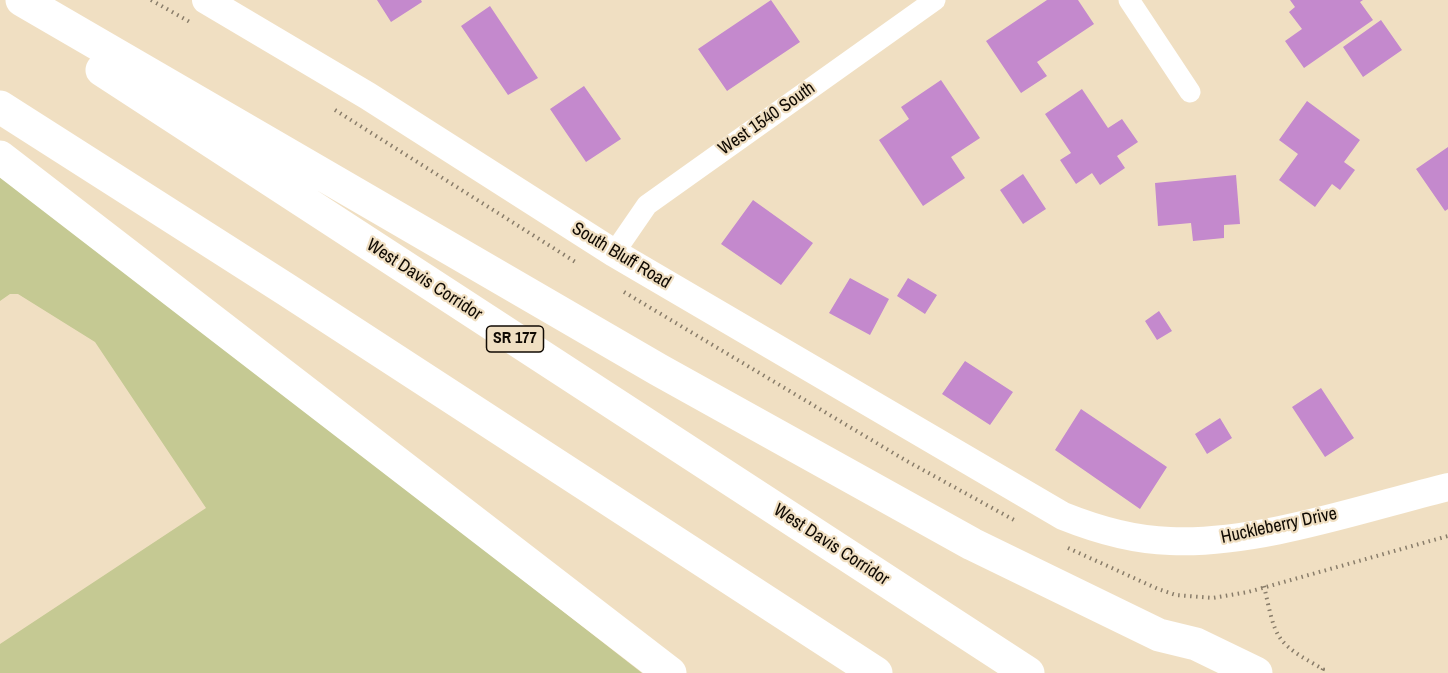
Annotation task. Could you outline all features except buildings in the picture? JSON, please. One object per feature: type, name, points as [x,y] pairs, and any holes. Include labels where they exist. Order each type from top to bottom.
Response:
[{"type":"highway","points":[[22,0],[680,382],[972,544],[1159,635],[1216,673]]},
{"type":"highway","name":"West Davis Corridor","points":[[0,6],[1028,673]]},
{"type":"highway","points":[[0,107],[287,290],[876,673]]},
{"type":"highway","points":[[0,157],[670,673]]},
{"type":"highway","points":[[1159,635],[1196,644],[1256,673]]},
{"type":"street","name":"South Bluff Road","points":[[206,0],[368,96],[614,253],[1040,505]]},
{"type":"street","name":"West 1540 South","points":[[614,253],[647,205],[935,0]]},
{"type":"street","points":[[1129,0],[1190,92]]},
{"type":"street","name":"Huckleberry Drive","points":[[1040,505],[1063,516],[1112,533],[1159,540],[1198,542],[1265,533],[1448,487]]},
{"type":"path","points":[[1264,586],[1273,625],[1280,641],[1287,648],[1323,669],[1321,673]]},
{"type":"green space","points":[[0,177],[313,416],[642,673],[0,673],[0,644],[206,508],[95,342],[18,294],[10,294],[0,301]]}]
